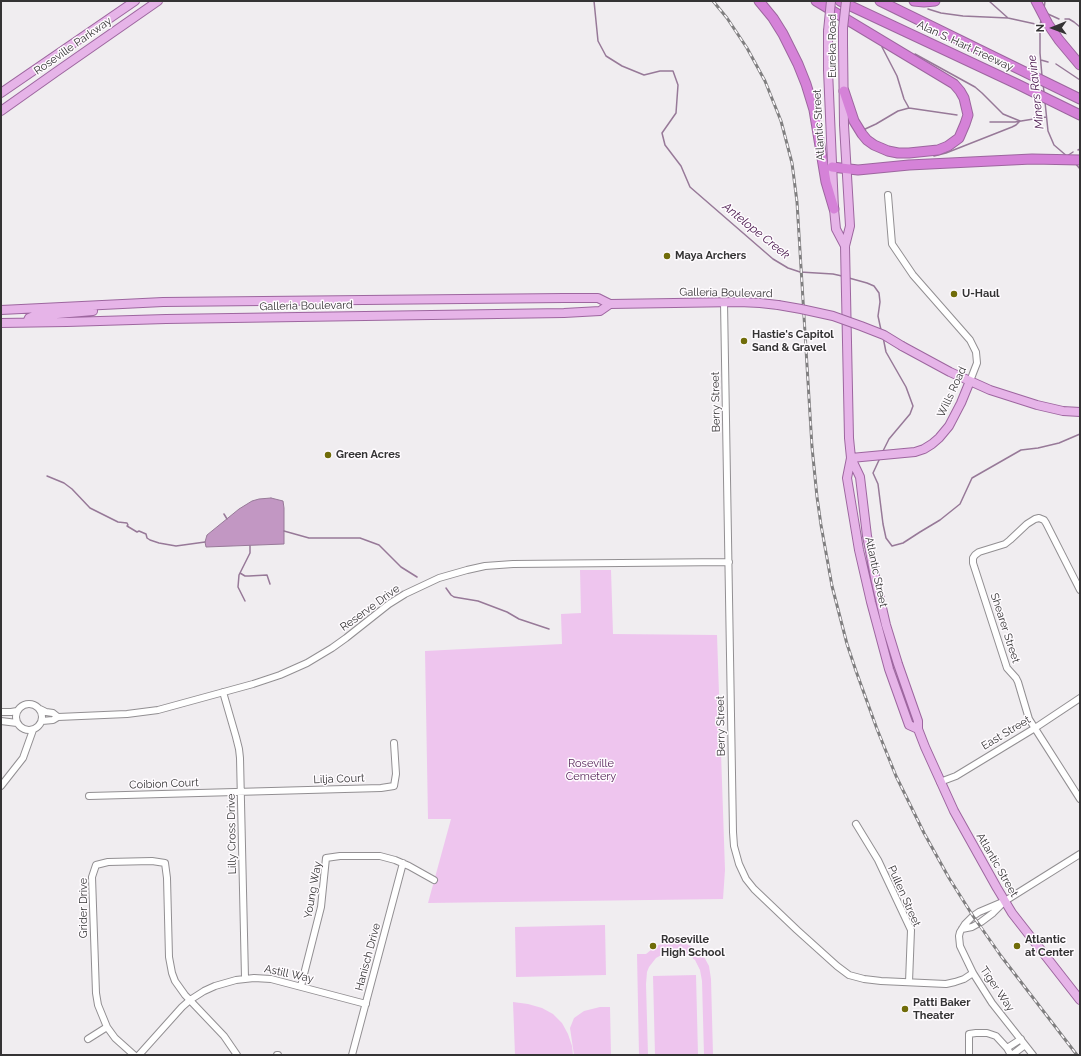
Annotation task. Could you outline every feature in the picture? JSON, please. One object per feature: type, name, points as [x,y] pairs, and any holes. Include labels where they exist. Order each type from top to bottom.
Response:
[{"type":"highway","points":[[759,1],[773,18],[783,34],[806,84],[814,110],[826,182],[834,209]]},
{"type":"highway","points":[[816,1],[954,84],[964,98],[968,115],[959,138],[948,146],[938,150],[898,153],[888,151],[867,140],[854,121],[844,91]]},
{"type":"highway","name":"Alan S. Hart Freeway","points":[[840,1],[1076,113]]},
{"type":"highway","name":"Alan S. Hart Freeway","points":[[880,1],[1076,97]]},
{"type":"highway","points":[[914,1],[935,1]]},
{"type":"highway","points":[[1036,1],[1052,29],[1080,65]]},
{"type":"highway","points":[[832,167],[858,170],[909,165],[1032,159],[1080,160]]},
{"type":"main road","name":"Roseville Parkway","points":[[1,93],[135,1]]},
{"type":"main road","name":"Roseville Parkway","points":[[1,111],[158,1]]},
{"type":"main road","name":"Atlantic Street","points":[[831,1],[828,31],[828,70],[834,209],[836,229],[844,246],[845,259],[851,458],[847,478],[859,550],[889,669],[909,725],[918,729]]},
{"type":"main road","name":"Eureka Road","points":[[844,91],[843,44],[846,1]]},
{"type":"main road","name":"Atlantic Street","points":[[844,91],[844,125],[850,226],[844,246]]},
{"type":"main road","name":"Galleria Boulevard","points":[[1,310],[163,302],[557,298],[598,298],[610,304],[724,302],[760,303],[801,309],[833,316],[884,335],[950,372],[1010,397],[1063,411],[1080,412]]},
{"type":"main road","name":"Galleria Boulevard","points":[[1,323],[564,313],[600,311],[610,304]]},
{"type":"main road","points":[[27,322],[29,318],[34,316],[92,311],[105,305]]},
{"type":"main road","name":"Wills Road","points":[[851,458],[915,452],[924,449],[939,438],[949,426],[970,381]]},
{"type":"main road","name":"Atlantic Street","points":[[851,458],[860,477],[867,536],[886,625],[918,720],[918,729],[940,782],[966,834],[1012,913],[1080,1000]]},
{"type":"main road","points":[[869,594],[875,602],[890,657],[898,664]]},
{"type":"street","name":"Wills Road","points":[[888,195],[892,244],[913,275],[970,340],[976,352],[977,363],[970,381]]},
{"type":"street","name":"Berry Street","points":[[724,302],[733,832],[734,846],[739,864],[746,879],[754,889],[797,930],[849,975],[881,981],[946,984],[960,981],[973,973]]},
{"type":"street","name":"Shearer Street","points":[[1080,590],[1046,523],[1044,520],[1039,518],[1027,524],[1005,544],[979,552],[973,558],[973,563],[1007,668],[1016,678],[1029,719],[1080,799]]},
{"type":"street","name":"Reserve Drive","points":[[42,721],[53,720],[58,717],[150,712],[176,706],[271,678],[302,665],[324,653],[346,638],[396,599],[430,582],[457,572],[485,566],[513,564],[729,562]]},
{"type":"street","name":"Lilly Cross Drive","points":[[223,692],[239,749],[245,978]]},
{"type":"street","name":"East Street","points":[[940,782],[956,776],[1035,728],[1080,698]]},
{"type":"street","points":[[1,786],[23,758],[33,730],[40,725],[43,717],[40,709],[32,704],[20,707],[16,714],[17,723]]},
{"type":"street","name":"Reserve Drive","points":[[40,709],[53,713],[58,717]]},
{"type":"street","points":[[1,712],[17,711]]},
{"type":"street","points":[[1,720],[17,723],[25,730],[28,742]]},
{"type":"street","points":[[25,730],[33,730]]},
{"type":"street","name":"Lilja Court","points":[[241,792],[380,788],[394,786],[396,774],[394,743]]},
{"type":"street","name":"Coibion Court","points":[[89,796],[241,792]]},
{"type":"street","name":"Pullen Street","points":[[856,824],[878,860],[911,930],[909,982]]},
{"type":"street","name":"Tiger Way","points":[[1033,1055],[992,1003],[973,973],[960,946],[959,936],[962,929],[973,916],[1005,901],[1080,854]]},
{"type":"street","name":"Young Way","points":[[301,986],[321,907],[326,858],[340,856],[380,856],[403,863],[434,880]]},
{"type":"street","name":"Grider Drive","points":[[134,1055],[115,1038],[107,1027],[98,1005],[96,993],[92,877],[96,865],[108,862],[152,861],[165,863],[167,878],[170,966],[175,981],[190,1000]]},
{"type":"street","name":"Hanisch Drive","points":[[352,1055],[403,863]]},
{"type":"street","name":"Astill Way","points":[[139,1055],[190,1000],[204,991],[231,981],[245,978],[271,979],[366,1004]]},
{"type":"street","points":[[190,1000],[224,1036],[237,1055]]},
{"type":"street","points":[[88,1039],[107,1027]]},
{"type":"street","points":[[969,1055],[969,1034],[987,1033],[996,1036],[1011,1055],[1026,1045]]},
{"type":"street","points":[[1007,1048],[1021,1039]]},
{"type":"green space","name":"Roseville Cemetery","points":[[580,570],[611,570],[613,634],[717,635],[725,870],[723,899],[428,903],[451,819],[428,819],[425,651],[562,644],[561,614],[581,613]]},
{"type":"green space","points":[[605,925],[606,975],[516,977],[515,927]]},
{"type":"green space","points":[[668,942],[681,942],[693,947],[703,955],[709,966],[711,979],[713,1055],[704,1055],[702,981],[700,970],[695,960],[686,954],[676,951],[665,953],[656,958],[647,972],[648,1055],[639,1055],[637,954],[646,954],[656,946]]},
{"type":"green space","points":[[696,975],[698,1055],[655,1055],[653,976]]},
{"type":"green space","points":[[513,1002],[542,1008],[553,1014],[562,1023],[568,1034],[573,1055],[515,1055]]},
{"type":"green space","points":[[600,1007],[610,1007],[611,1055],[574,1055],[570,1028],[574,1018],[584,1011]]},
{"type":"shaded area","points":[[271,498],[283,501],[284,544],[206,547],[205,542],[207,535],[239,509],[252,501]]},
{"type":"waterway","name":"Antelope Creek","points":[[594,1],[598,41],[606,56],[622,66],[644,75],[660,71],[673,71],[678,85],[676,113],[662,133],[665,145],[681,166],[690,187],[773,259],[788,268],[800,272],[842,276]]},
{"type":"waterway","points":[[989,1],[1008,18],[1040,25]]},
{"type":"waterway","name":"Miners Ravine","points":[[1044,9],[1045,1]]},
{"type":"waterway","points":[[928,9],[941,13],[963,16],[1008,18]]},
{"type":"waterway","points":[[1048,14],[1059,19]]},
{"type":"waterway","points":[[1065,19],[1069,19],[1080,27]]},
{"type":"waterway","name":"Miners Ravine","points":[[1041,20],[1040,53],[1042,76]]},
{"type":"waterway","points":[[882,47],[897,76],[904,99],[909,108],[957,115]]},
{"type":"waterway","points":[[915,54],[975,87],[1003,114],[1020,121],[1012,127],[946,153],[934,156]]},
{"type":"waterway","name":"Miners Ravine","points":[[1041,60],[1048,62]]},
{"type":"waterway","points":[[1056,64],[1080,80]]},
{"type":"waterway","name":"Miners Ravine","points":[[1043,84],[1044,92]]},
{"type":"waterway","name":"Miners Ravine","points":[[1045,102],[1048,131],[1054,145],[1068,157]]},
{"type":"waterway","points":[[863,130],[898,111],[909,108]]},
{"type":"waterway","points":[[990,122],[1015,122],[1046,117]]},
{"type":"waterway","name":"Miners Ravine","points":[[1067,156],[1073,152]]},
{"type":"waterway","name":"Miners Ravine","points":[[1075,163],[1080,169]]},
{"type":"waterway","name":"Antelope Creek","points":[[849,278],[874,286],[879,293],[880,302],[878,316],[881,330]]},
{"type":"waterway","name":"Antelope Creek","points":[[883,337],[886,352],[906,387],[913,406],[910,414],[889,439],[883,451]]},
{"type":"waterway","name":"Antelope Creek","points":[[880,458],[873,473],[878,484],[886,538],[892,546],[903,543],[940,520],[960,504],[972,478],[1021,450],[1059,443],[1080,434]]},
{"type":"waterway","points":[[47,476],[64,483],[72,489],[90,508],[118,522],[127,523],[127,526],[137,532],[139,531],[146,534],[147,538],[150,540],[176,546],[205,542]]},
{"type":"waterway","points":[[224,514],[227,519]]},
{"type":"waterway","points":[[284,531],[309,538],[360,538],[379,545],[401,567],[417,577]]},
{"type":"waterway","points":[[245,601],[238,587],[239,575],[250,553],[250,546]]},
{"type":"waterway","points":[[240,573],[245,576],[267,575],[270,584]]},
{"type":"waterway","points":[[446,588],[454,597],[478,601],[507,612],[519,619],[549,629]]},
{"type":"railway","points":[[713,1],[727,18],[747,48],[765,81],[781,121],[792,163],[797,202],[812,447],[817,497],[832,586],[847,644],[856,671],[896,776],[924,833],[949,878],[1001,956],[1077,1055]]},
{"type":"place","name":"Maya Archers","points":[[667,256]]},
{"type":"place","name":"U-Haul","points":[[954,294]]},
{"type":"place","name":"Hastie's Capitol Sand & Gravel","points":[[744,341]]},
{"type":"place","name":"Green Acres","points":[[328,455]]},
{"type":"place","name":"Roseville High School","points":[[653,946]]},
{"type":"place","name":"Atlantic at Center","points":[[1017,946]]},
{"type":"place","name":"Patti Baker Theater","points":[[905,1009]]}]
